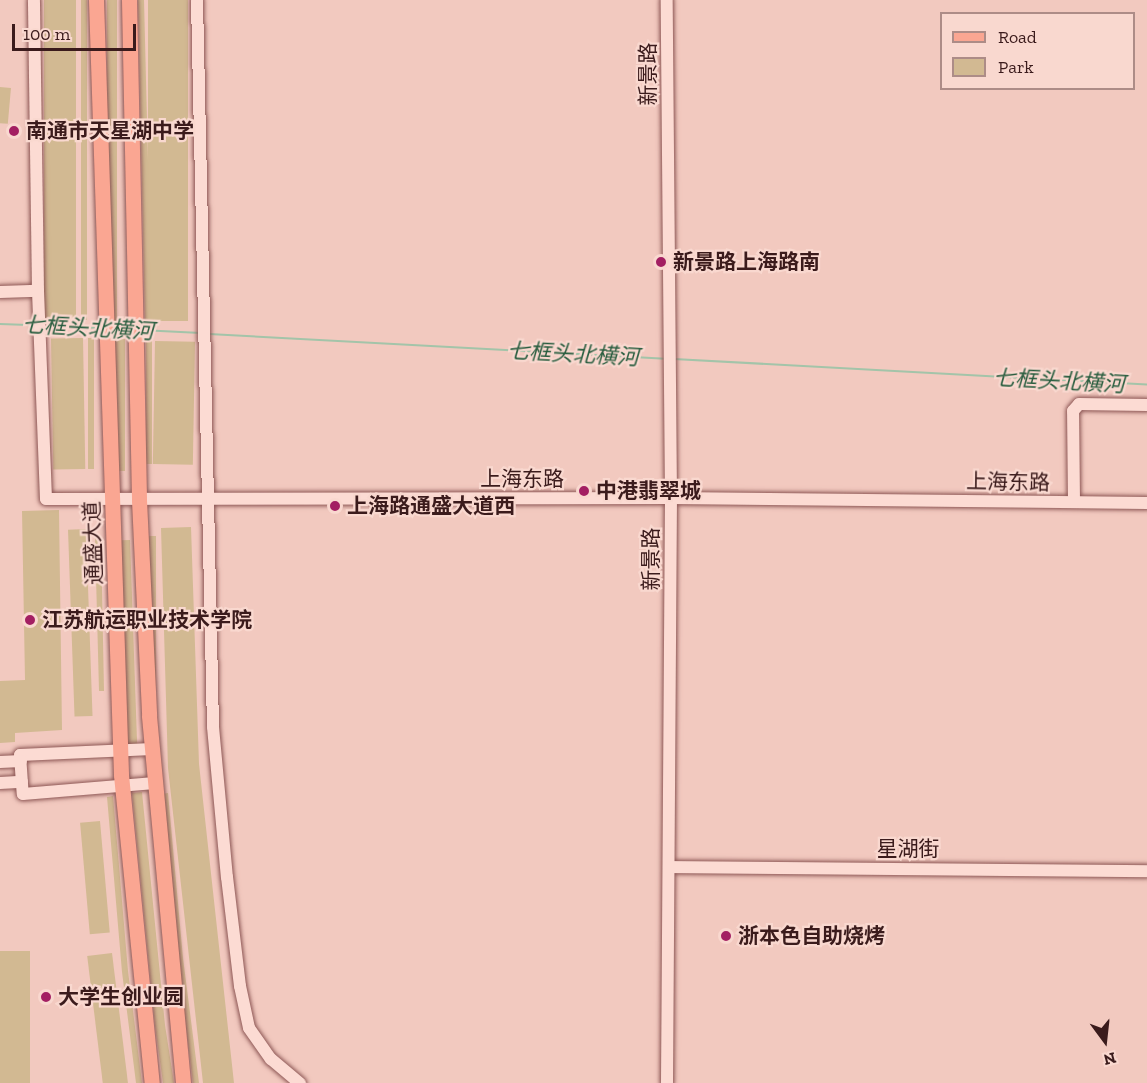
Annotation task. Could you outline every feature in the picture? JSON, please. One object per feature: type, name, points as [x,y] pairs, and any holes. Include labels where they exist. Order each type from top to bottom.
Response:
[{"type":"main road","name":"通盛大道","points":[[96,0],[105,360],[114,501],[120,750],[152,1083]]},
{"type":"main road","points":[[129,0],[139,500],[152,748],[183,1083]]},
{"type":"street","points":[[0,292],[38,293],[34,0]]},
{"type":"street","points":[[197,0],[213,727],[240,986],[249,1028],[271,1059],[300,1083]]},
{"type":"street","name":"新景路","points":[[667,0],[671,498],[667,1083]]},
{"type":"street","name":"上海东路","points":[[38,293],[46,499],[114,501],[671,498],[1147,503]]},
{"type":"street","points":[[1074,502],[1073,411],[1079,404],[1147,405]]},
{"type":"street","points":[[1116,412],[1147,412]]},
{"type":"street","points":[[152,748],[20,755],[22,794],[155,783]]},
{"type":"street","points":[[0,762],[21,761]]},
{"type":"street","points":[[0,783],[22,782]]},
{"type":"street","name":"星湖街","points":[[669,867],[1147,871]]},
{"type":"green space","points":[[44,0],[76,0],[76,322],[44,322]]},
{"type":"green space","points":[[81,0],[87,0],[87,320],[81,320]]},
{"type":"green space","points":[[107,0],[117,0],[117,321],[107,321]]},
{"type":"green space","points":[[138,0],[144,0],[152,321],[145,321]]},
{"type":"green space","points":[[148,0],[188,0],[188,321],[148,321]]},
{"type":"green space","points":[[0,87],[11,88],[8,124],[0,123]]},
{"type":"green space","points":[[83,338],[85,469],[53,470],[51,339]]},
{"type":"green space","points":[[88,338],[94,338],[94,469],[88,469]]},
{"type":"green space","points":[[114,339],[125,339],[125,471],[114,471]]},
{"type":"green space","points":[[146,340],[152,340],[152,464],[146,464]]},
{"type":"green space","points":[[155,341],[195,342],[193,465],[153,464]]},
{"type":"green space","points":[[59,510],[62,730],[15,733],[15,742],[0,743],[0,681],[25,680],[22,511]]},
{"type":"green space","points":[[191,527],[199,764],[234,1083],[203,1083],[168,768],[161,528]]},
{"type":"green space","points":[[86,529],[93,716],[75,717],[68,530]]},
{"type":"green space","points":[[149,536],[156,536],[156,706],[149,706]]},
{"type":"green space","points":[[95,538],[101,538],[104,691],[99,691]]},
{"type":"green space","points":[[120,540],[130,540],[138,755],[128,755]]},
{"type":"green space","points":[[142,792],[165,1025],[174,1083],[163,1083],[155,1026],[132,793]]},
{"type":"green space","points":[[168,793],[183,958],[199,1083],[193,1083],[177,958],[161,794]]},
{"type":"green space","points":[[113,796],[128,971],[142,1083],[136,1083],[122,972],[107,797]]},
{"type":"green space","points":[[100,821],[110,933],[90,934],[80,823]]},
{"type":"green space","points":[[0,951],[30,951],[30,1083],[0,1083]]},
{"type":"green space","points":[[112,953],[128,1083],[103,1083],[87,956]]},
{"type":"waterway","name":"七框头北横河","points":[[0,324],[36,325]]},
{"type":"waterway","name":"七框头北横河","points":[[44,326],[102,328]]},
{"type":"waterway","name":"七框头北横河","points":[[113,329],[129,330]]},
{"type":"waterway","name":"七框头北横河","points":[[140,330],[201,333]]},
{"type":"waterway","name":"七框头北横河","points":[[209,334],[665,359]]},
{"type":"waterway","name":"七框头北横河","points":[[674,359],[1147,385]]},
{"type":"place","name":"南通市天星湖中学","points":[[14,131]]},
{"type":"place","name":"新景路上海路南","points":[[661,262]]},
{"type":"place","name":"中港翡翠城","points":[[584,491]]},
{"type":"place","name":"上海路通盛大道西","points":[[335,506]]},
{"type":"place","name":"江苏航运职业技术学院","points":[[30,620]]},
{"type":"place","name":"浙本色自助烧烤","points":[[726,936]]},
{"type":"place","name":"大学生创业园","points":[[46,997]]}]
